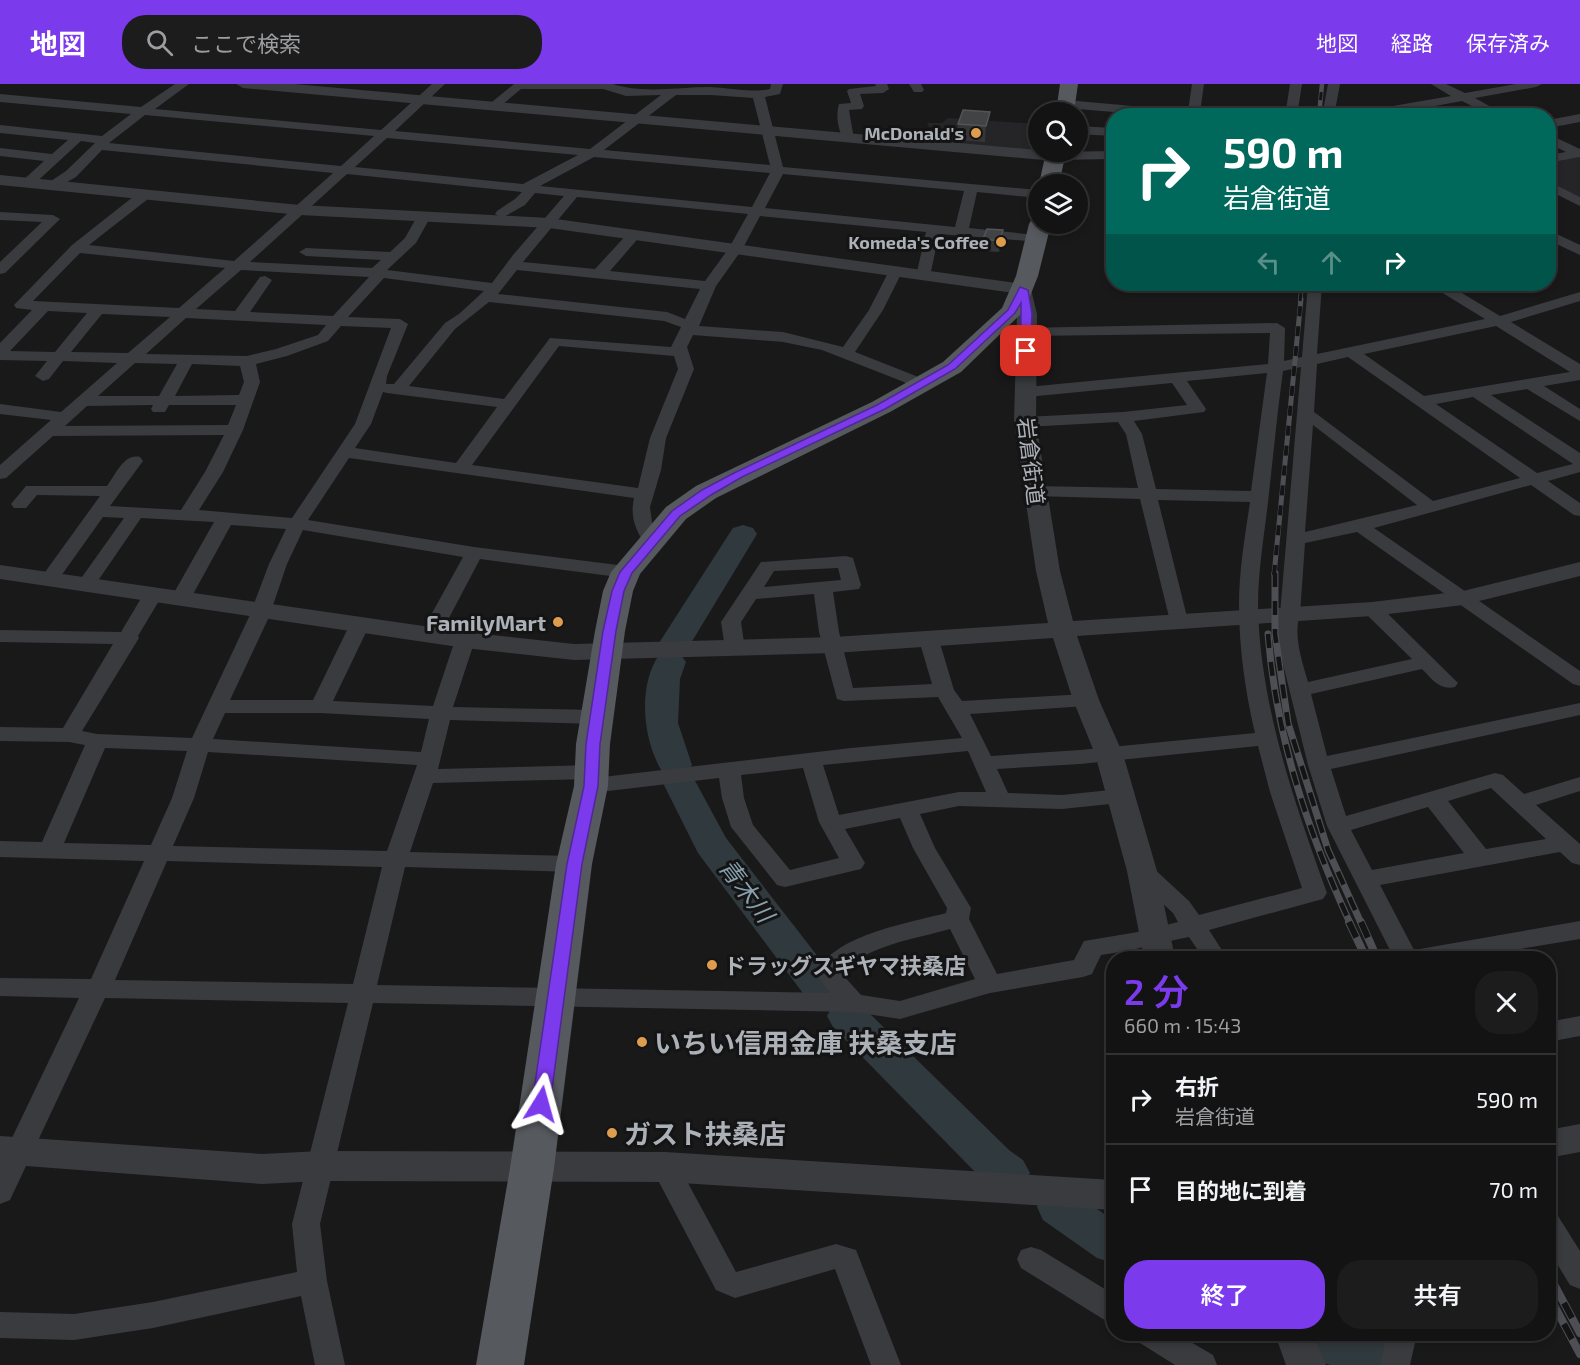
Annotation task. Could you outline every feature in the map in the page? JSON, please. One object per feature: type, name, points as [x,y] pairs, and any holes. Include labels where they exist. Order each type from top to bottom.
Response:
[{"type":"main road","points":[[1066,102],[1069,84]]},
{"type":"main road","points":[[500,1365],[532,1168],[574,864],[592,779],[597,717],[607,652],[618,591],[626,572],[676,513],[706,492],[919,387],[952,367],[1012,311],[1023,290],[1037,234]]},
{"type":"street","points":[[53,186],[143,111],[183,84]]},
{"type":"street","points":[[243,84],[638,118],[848,139],[1028,152]]},
{"type":"street","points":[[0,474],[345,171],[439,84]]},
{"type":"street","points":[[626,92],[637,84]]},
{"type":"street","points":[[493,106],[520,85],[604,85],[626,92],[711,91],[758,95],[776,92],[777,84]]},
{"type":"street","points":[[848,139],[843,107],[858,106],[853,91],[883,89],[881,84]]},
{"type":"street","points":[[1194,108],[1198,84]]},
{"type":"street","points":[[1292,108],[1296,84]]},
{"type":"street","points":[[1330,108],[1334,84]]},
{"type":"street","points":[[1437,84],[1485,108]]},
{"type":"street","points":[[1403,108],[1536,84]]},
{"type":"street","points":[[502,214],[520,202],[529,188],[592,153],[674,92]]},
{"type":"street","points":[[679,352],[682,340],[709,286],[736,248],[778,171],[758,95]]},
{"type":"street","points":[[0,98],[971,190],[1028,193]]},
{"type":"street","points":[[1088,109],[1106,110]]},
{"type":"street","points":[[1556,122],[1580,118]]},
{"type":"street","points":[[32,133],[46,124]]},
{"type":"street","points":[[0,129],[345,171],[933,230],[1028,231]]},
{"type":"street","points":[[1088,131],[1106,132]]},
{"type":"street","points":[[27,183],[78,137]]},
{"type":"street","points":[[1556,142],[1579,153]]},
{"type":"street","points":[[2,153],[53,158]]},
{"type":"street","points":[[1556,157],[1579,153]]},
{"type":"street","points":[[1088,155],[1106,155]]},
{"type":"street","points":[[0,180],[300,210],[549,223],[1023,290]]},
{"type":"street","points":[[1556,189],[1580,202]]},
{"type":"street","points":[[961,232],[971,190]]},
{"type":"street","points":[[398,389],[450,327],[489,292],[514,265],[574,193]]},
{"type":"street","points":[[0,1192],[11,1150],[92,997],[99,989],[195,767],[200,745],[259,617],[278,564],[297,524],[363,424],[400,324],[21,306],[77,248],[144,196]]},
{"type":"street","points":[[0,216],[53,219],[0,270]]},
{"type":"street","points":[[375,273],[411,240],[424,216]]},
{"type":"street","points":[[923,276],[933,230]]},
{"type":"street","points":[[599,274],[636,234]]},
{"type":"street","points":[[1556,238],[1580,251]]},
{"type":"street","points":[[77,248],[236,265],[375,273],[489,292],[667,317],[690,328],[783,337],[826,346],[910,379],[919,387]]},
{"type":"street","points":[[306,252],[394,255]]},
{"type":"street","points":[[514,265],[709,286]]},
{"type":"street","points":[[846,354],[876,310],[895,272]]},
{"type":"street","points":[[0,353],[248,361],[281,353],[323,338],[378,276],[375,273]]},
{"type":"street","points":[[240,315],[265,280]]},
{"type":"street","name":"岩倉街道","points":[[1023,290],[1027,314],[1025,422],[1048,571],[1063,631],[1086,700],[1109,754],[1142,871],[1157,949]]},
{"type":"street","points":[[1314,291],[1290,614],[1287,623],[1289,648],[1319,765],[1338,826],[1402,951]]},
{"type":"street","points":[[1449,291],[1580,373]]},
{"type":"street","points":[[1027,392],[1274,368],[1498,321],[1580,296]]},
{"type":"street","points":[[0,353],[43,307]]},
{"type":"street","points":[[43,376],[99,308]]},
{"type":"street","points":[[0,987],[855,1003],[900,1010],[990,984],[1083,968],[1094,946],[1157,949],[1163,934],[1194,928],[1204,922],[1315,893],[1292,829],[1266,739],[1254,675],[1249,617],[1252,554],[1278,347],[1277,328],[1026,331]]},
{"type":"street","points":[[460,469],[555,341],[679,352],[685,360],[686,369],[659,435],[652,473],[642,494],[643,526],[651,540]]},
{"type":"street","points":[[1352,353],[1580,511]]},
{"type":"street","points":[[147,431],[187,360]]},
{"type":"street","points":[[187,515],[214,472],[235,430],[252,382],[248,361]]},
{"type":"street","points":[[1422,401],[1580,373]]},
{"type":"street","points":[[1025,422],[1123,417],[1198,409],[1178,379]]},
{"type":"street","points":[[1528,383],[1580,416]]},
{"type":"street","points":[[377,387],[508,404]]},
{"type":"street","points":[[1476,392],[1580,461]]},
{"type":"street","points":[[83,401],[245,400]]},
{"type":"street","points":[[0,409],[63,417]]},
{"type":"street","points":[[1305,414],[1313,417],[1431,507]]},
{"type":"street","points":[[1123,417],[1134,434],[1178,621]]},
{"type":"street","points":[[48,431],[235,430]]},
{"type":"street","points":[[344,452],[642,494]]},
{"type":"street","points":[[49,579],[134,461]]},
{"type":"street","points":[[1294,540],[1360,526],[1580,467]]},
{"type":"street","points":[[20,504],[32,490],[113,492]]},
{"type":"street","points":[[1034,491],[1259,497]]},
{"type":"street","points":[[99,511],[297,524],[474,553],[626,572]]},
{"type":"street","points":[[86,584],[136,513]]},
{"type":"street","points":[[181,598],[225,519]]},
{"type":"street","points":[[1360,526],[1580,680]]},
{"type":"street","points":[[430,635],[474,553]]},
{"type":"street","points":[[735,649],[730,622],[749,594],[768,566],[846,562],[852,585],[749,594]]},
{"type":"street","points":[[0,572],[465,640],[574,652],[607,652],[834,645],[1372,609],[1463,598],[1531,583],[1580,569]]},
{"type":"street","points":[[822,586],[844,695],[944,690]]},
{"type":"street","points":[[69,735],[129,638],[153,594]]},
{"type":"street","points":[[1372,609],[1448,683]]},
{"type":"street","points":[[320,707],[360,624]]},
{"type":"street","points":[[0,636],[129,638]]},
{"type":"street","points":[[929,639],[944,690],[958,708],[1001,802]]},
{"type":"street","points":[[330,1365],[312,1281],[306,1224],[396,858],[427,767],[441,713],[465,640]]},
{"type":"street","points":[[1301,690],[1426,662]]},
{"type":"street","points":[[958,708],[1086,700]]},
{"type":"street","points":[[217,706],[320,707],[597,717]]},
{"type":"street","points":[[1319,765],[1580,709]]},
{"type":"street","points":[[0,734],[69,735],[97,741],[200,745],[427,767],[592,779],[729,770],[811,760],[979,754],[1109,754],[1266,739]]},
{"type":"street","points":[[50,850],[97,741]]},
{"type":"street","points":[[729,770],[733,798],[742,827],[785,879],[854,863],[830,822],[811,760]]},
{"type":"street","points":[[1338,826],[1495,780],[1573,850]]},
{"type":"street","points":[[1522,802],[1580,784]]},
{"type":"street","points":[[830,822],[838,823],[959,799],[1062,802],[1120,796]]},
{"type":"street","points":[[1433,798],[1480,858]]},
{"type":"street","points":[[907,809],[924,848],[959,908],[957,919],[990,984]]},
{"type":"street","points":[[0,849],[574,864]]},
{"type":"street","points":[[1365,879],[1480,858],[1573,850]]},
{"type":"street","points":[[1142,871],[1181,907],[1210,951]]},
{"type":"street","points":[[855,1003],[830,977],[830,970],[840,961],[852,952],[957,919]]},
{"type":"street","points":[[1458,951],[1580,930]]},
{"type":"street","points":[[1556,1030],[1580,1026]]},
{"type":"street","points":[[1556,1142],[1580,1138]]},
{"type":"street","points":[[11,1150],[262,1169],[321,1166],[665,1167],[1106,1195]]},
{"type":"street","points":[[665,1167],[726,1281],[735,1285],[836,1256],[846,1259],[886,1365]]},
{"type":"street","points":[[1556,1235],[1575,1260]]},
{"type":"street","points":[[1031,1259],[1106,1306]]},
{"type":"street","points":[[0,1325],[74,1328],[153,1315],[312,1281]]},
{"type":"street","points":[[1163,1341],[1202,1365]]},
{"type":"street","points":[[1296,1341],[1306,1365]]},
{"type":"street","points":[[1395,1365],[1400,1341]]},
{"type":"shaded area","points":[[948,118],[1028,123],[1028,150],[950,145],[950,135],[933,132],[936,128],[929,127],[927,123],[942,123]]},
{"type":"shaded area","points":[[1580,157],[1580,197],[1556,185],[1556,162]]},
{"type":"building","points":[[963,110],[990,112],[986,126],[958,124]]},
{"type":"building","points":[[987,229],[1003,230],[1000,241],[983,239]]},
{"type":"waterway","name":"青木川","points":[[675,643],[743,534]]},
{"type":"waterway","name":"青木川","points":[[670,662],[664,679],[662,723],[675,765]]},
{"type":"waterway","name":"青木川","points":[[681,785],[711,844],[822,990]]},
{"type":"waterway","name":"青木川","points":[[847,1016],[994,1163],[1008,1173]]},
{"type":"waterway","name":"青木川","points":[[1059,1207],[1106,1239]]},
{"type":"waterway","name":"青木川","points":[[1320,1341],[1373,1355]]},
{"type":"railway","points":[[1320,108],[1322,84]]},
{"type":"railway","points":[[1300,301],[1301,291]]},
{"type":"railway","points":[[1274,575],[1301,299]]},
{"type":"railway","points":[[1275,573],[1275,634],[1288,723],[1328,850],[1361,923]]},
{"type":"railway","points":[[1268,634],[1278,709],[1296,782],[1320,853],[1350,923]]},
{"type":"railway","points":[[1349,922],[1363,951]]},
{"type":"railway","points":[[1361,922],[1374,951]]},
{"type":"railway","points":[[1556,1288],[1580,1333]]},
{"type":"railway","points":[[1556,1309],[1580,1354]]},
{"type":"place","name":"McDonald's","points":[[976,133]]},
{"type":"place","name":"Komeda's Coffee","points":[[1001,242]]},
{"type":"place","name":"FamilyMart","points":[[558,622]]},
{"type":"place","name":"ドラッグスギヤマ扶桑店","points":[[712,965]]},
{"type":"place","name":"いちい信用金庫 扶桑支店","points":[[642,1042]]},
{"type":"place","name":"ガスト扶桑店","points":[[612,1133]]},
{"type":"route","points":[[541,1104],[574,864],[591,786],[593,744],[610,631],[618,591],[626,572],[676,513],[706,492],[881,407],[952,367],[1012,311],[1023,290],[1027,314],[1026,351]]}]
